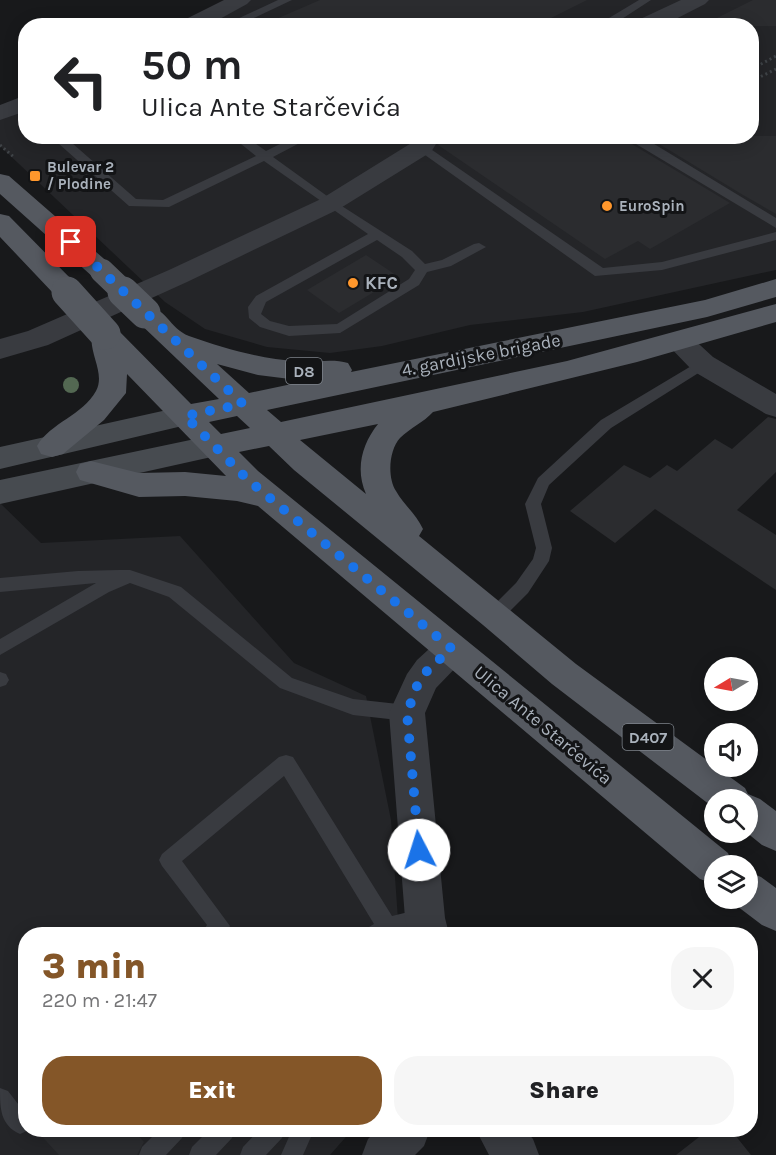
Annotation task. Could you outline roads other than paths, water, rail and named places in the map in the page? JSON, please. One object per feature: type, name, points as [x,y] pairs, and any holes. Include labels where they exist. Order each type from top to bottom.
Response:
[{"type":"main road","name":"D8","points":[[0,181],[56,228],[243,404]]},
{"type":"main road","name":"Ulica Ante Starčevića","points":[[0,222],[105,334],[247,479],[704,858]]},
{"type":"main road","name":"4. gardijske brigade","points":[[185,416],[706,308],[776,288]]},
{"type":"main road","name":"4. gardijske brigade","points":[[214,446],[567,370],[776,313]]},
{"type":"main road","points":[[52,446],[94,413],[111,393],[113,369],[107,351],[105,334]]},
{"type":"main road","name":"D8","points":[[175,341],[261,367],[328,371],[398,361],[435,364]]},
{"type":"main road","points":[[415,551],[406,525],[382,496],[377,483],[376,454],[383,438],[395,424],[430,401]]},
{"type":"main road","name":"D407","points":[[243,404],[305,462],[495,615],[564,674],[717,789]]},
{"type":"main road","points":[[92,472],[139,485],[185,484],[237,489],[270,497]]},
{"type":"main road","points":[[758,819],[776,832]]},
{"type":"main road","points":[[758,898],[776,912]]},
{"type":"street","points":[[205,18],[240,0]]},
{"type":"street","points":[[661,18],[698,0]]},
{"type":"street","points":[[0,113],[18,105]]},
{"type":"street","points":[[0,349],[38,338],[178,276],[330,204],[422,144]]},
{"type":"street","points":[[678,341],[703,364],[776,407]]},
{"type":"street","points":[[0,458],[185,416]]},
{"type":"street","points":[[0,492],[214,446]]},
{"type":"street","points":[[427,926],[407,713],[417,686],[429,668],[452,649]]},
{"type":"street","points":[[384,1155],[401,1137]]},
{"type":"street","points":[[503,1137],[517,1155]]},
{"type":"lane","points":[[245,18],[287,0]]},
{"type":"lane","points":[[617,18],[646,0]]},
{"type":"lane","points":[[65,144],[134,203],[165,204],[291,144]]},
{"type":"lane","points":[[247,144],[330,204],[414,259],[422,269]]},
{"type":"lane","points":[[428,144],[600,273],[662,266],[776,236]]},
{"type":"lane","points":[[645,144],[776,224]]},
{"type":"lane","points":[[376,235],[261,299],[255,307],[254,315],[265,324],[289,331],[340,328],[414,282],[422,269],[446,263],[479,247]]},
{"type":"lane","points":[[495,615],[522,588],[541,561],[543,548],[533,504],[543,482],[606,424],[703,364]]},
{"type":"lane","points":[[0,585],[78,577],[129,576],[175,592],[286,683],[353,707],[407,713]]},
{"type":"lane","points":[[0,648],[103,587],[129,576]]},
{"type":"lane","points":[[219,927],[169,860],[286,763],[380,927]]},
{"type":"lane","points":[[0,1099],[18,1121]]},
{"type":"lane","points":[[150,1155],[167,1137]]},
{"type":"lane","points":[[200,1155],[217,1137]]},
{"type":"lane","points":[[251,1155],[268,1137]]},
{"type":"lane","points":[[292,1155],[300,1137]]},
{"type":"place","name":"Bulevar 2 / Plodine","points":[[35,176]]},
{"type":"place","name":"EuroSpin","points":[[607,206]]},
{"type":"place","name":"KFC","points":[[353,283]]}]
